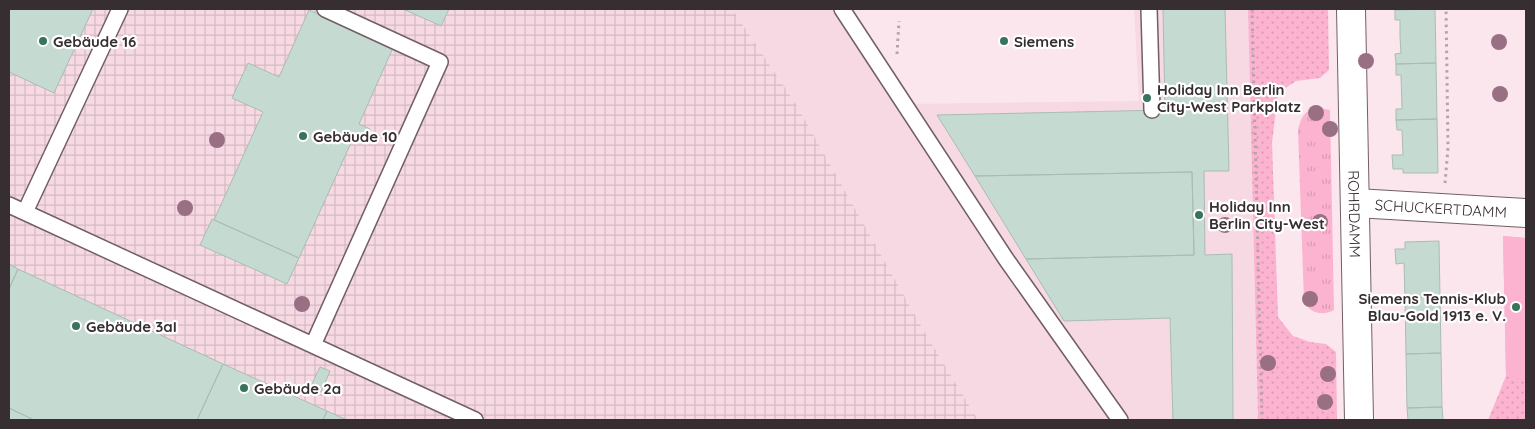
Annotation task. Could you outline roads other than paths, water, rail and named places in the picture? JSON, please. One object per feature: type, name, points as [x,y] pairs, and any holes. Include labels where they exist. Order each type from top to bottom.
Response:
[{"type":"main road","name":"ROHRDAMM","points":[[1351,9],[1359,420]]},
{"type":"main road","name":"SCHUCKERTDAMM","points":[[1356,203],[1526,213]]},
{"type":"lane","points":[[25,212],[120,9]]},
{"type":"lane","points":[[313,345],[440,62],[325,9]]},
{"type":"lane","points":[[842,9],[1006,259],[1120,420]]},
{"type":"lane","points":[[1149,9],[1152,110]]},
{"type":"lane","points":[[9,205],[475,420]]},
{"type":"place","name":"Gebäude 16","points":[[43,41]]},
{"type":"place","name":"Siemens","points":[[1004,41]]},
{"type":"place","name":"Holiday Inn Berlin City-West Parkplatz","points":[[1147,98]]},
{"type":"place","name":"Gebäude 10","points":[[303,136]]},
{"type":"place","name":"Holiday Inn Berlin City-West","points":[[1199,215]]},
{"type":"place","name":"Siemens Tennis-Klub Blau-Gold 1913 e. V.","points":[[1516,307]]},
{"type":"place","name":"Gebäude 3aI","points":[[76,326]]},
{"type":"place","name":"Gebäude 2a","points":[[244,388]]}]
